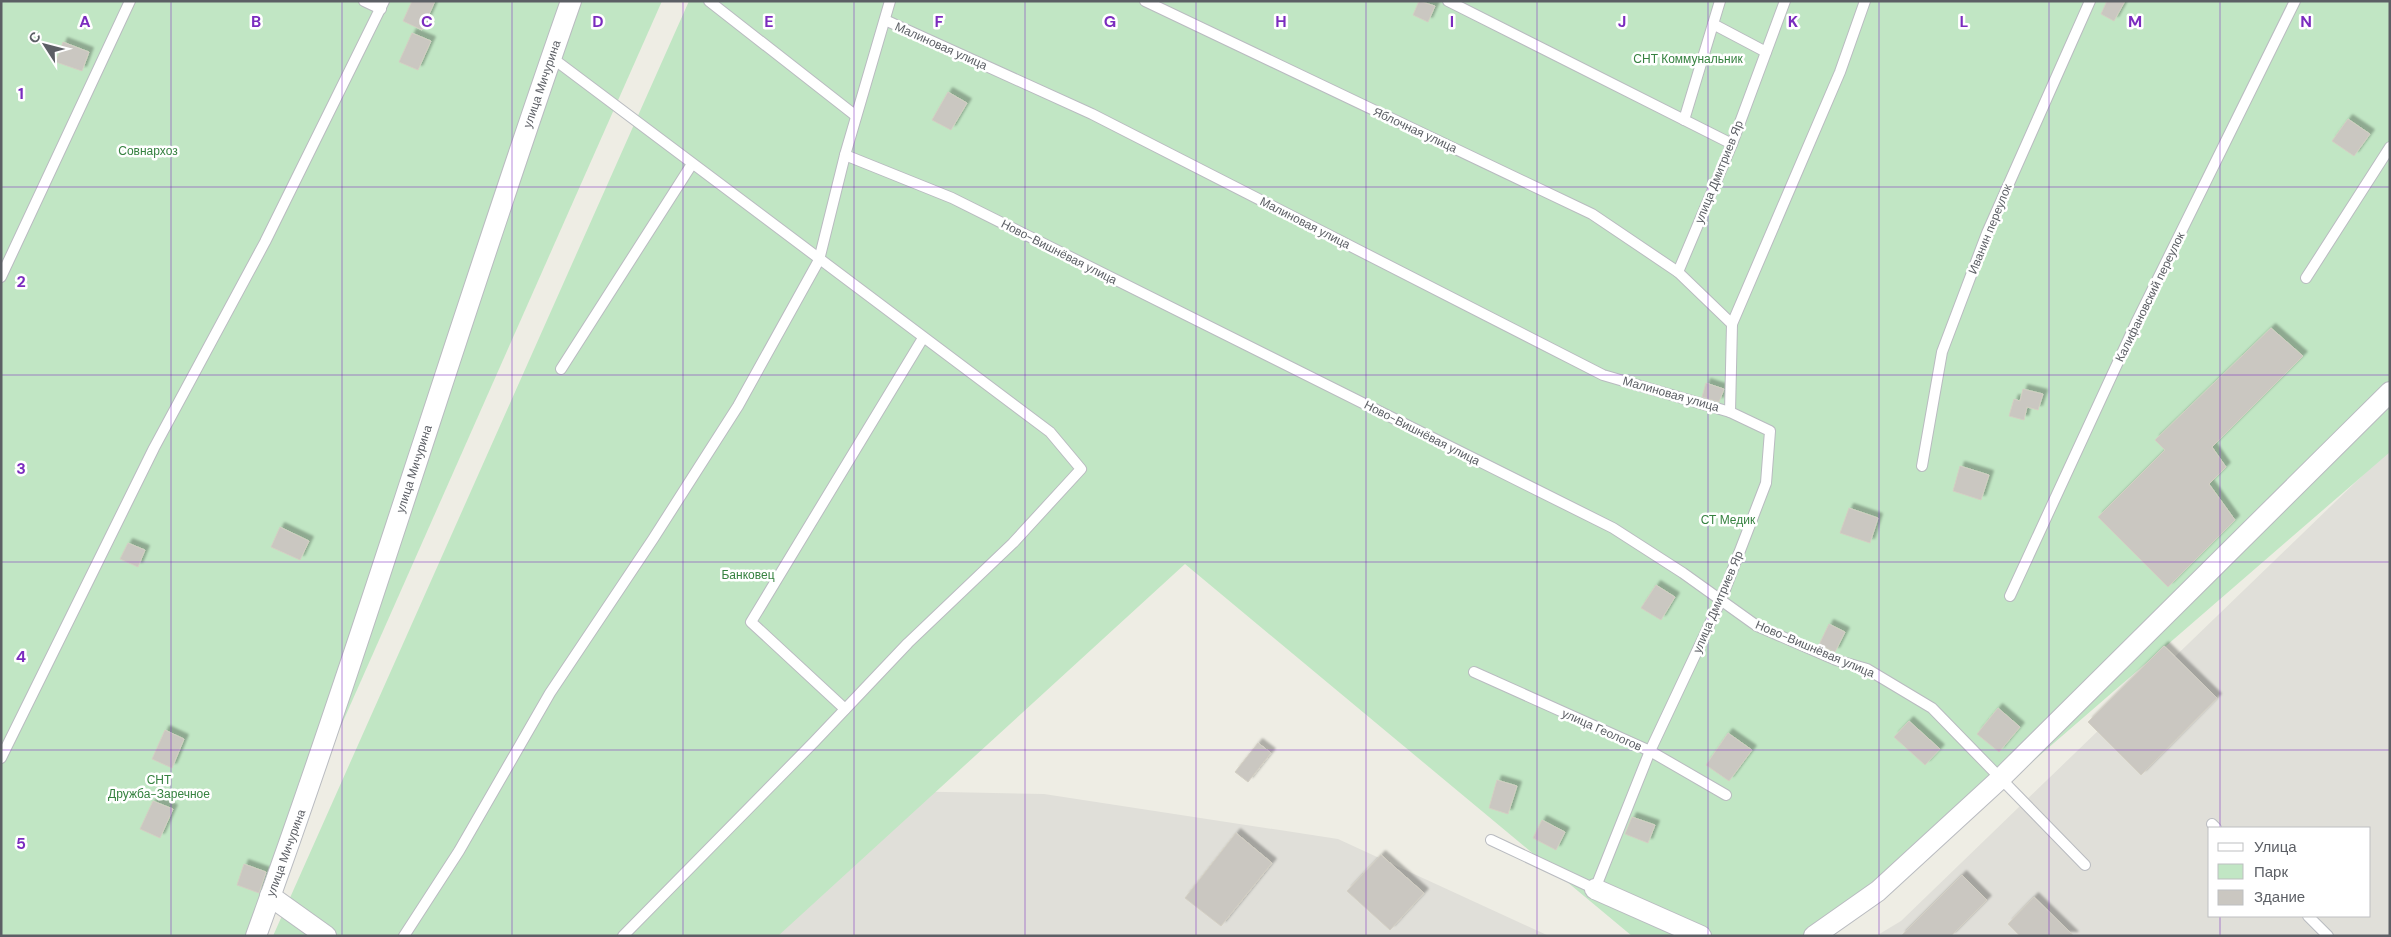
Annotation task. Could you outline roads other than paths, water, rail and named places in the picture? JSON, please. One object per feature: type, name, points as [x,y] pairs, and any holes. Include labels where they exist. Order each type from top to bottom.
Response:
[{"type":"street","name":"улица Мичурина","points":[[256,936],[305,800],[571,1]]},
{"type":"street","points":[[1814,936],[1878,891],[2000,779],[2390,392]]},
{"type":"street","points":[[1595,889],[1701,936]]},
{"type":"street","points":[[270,896],[326,936]]},
{"type":"lane","points":[[1,277],[130,1]]},
{"type":"lane","points":[[1,758],[154,448],[265,242],[383,5],[364,1]]},
{"type":"lane","points":[[709,1],[856,116]]},
{"type":"lane","points":[[404,936],[459,851],[550,693],[654,539],[738,406],[819,260],[845,155],[890,1]]},
{"type":"lane","name":"Яблочная улица","points":[[1145,1],[1592,214],[1678,272]]},
{"type":"lane","points":[[1448,1],[1732,144]]},
{"type":"lane","points":[[1684,120],[1720,1]]},
{"type":"lane","name":"улица Дмитриев Яр","points":[[1678,272],[1732,144],[1786,1]]},
{"type":"lane","points":[[1730,412],[1732,324],[1840,72],[1865,1]]},
{"type":"lane","name":"Иванин переулок","points":[[1922,466],[1942,352],[1991,223],[2090,1]]},
{"type":"lane","name":"Калифановский переулок","points":[[2010,596],[2136,323],[2295,1]]},
{"type":"lane","name":"Малиновая улица","points":[[885,20],[1092,114],[1603,375],[1730,412]]},
{"type":"lane","points":[[1713,24],[1766,52]]},
{"type":"lane","points":[[551,57],[1050,432],[1081,469],[1013,543],[908,643],[623,936]]},
{"type":"lane","points":[[2306,278],[2390,147]]},
{"type":"lane","name":"Ново-Вишнёвая улица","points":[[845,155],[952,198],[1613,528],[1757,626],[1836,660],[1867,669],[1932,708],[2085,865]]},
{"type":"lane","points":[[560,369],[692,164]]},
{"type":"lane","points":[[1678,272],[1732,324]]},
{"type":"lane","points":[[845,709],[751,622],[923,338]]},
{"type":"lane","name":"улица Дмитриев Яр","points":[[1595,889],[1650,751],[1721,600],[1766,483],[1770,431],[1730,412]]},
{"type":"lane","name":"улица Геологов","points":[[1474,672],[1650,751],[1726,795]]},
{"type":"lane","points":[[1491,840],[1595,889]]},
{"type":"lane","points":[[2309,917],[2328,936]]},
{"type":"park label","name":"СНТ Коммунальник","points":[[1688,59]]},
{"type":"park label","name":"Совнархоз","points":[[148,151]]},
{"type":"park label","name":"СТ Медик","points":[[1728,520]]},
{"type":"park label","name":"Банковец","points":[[748,575]]},
{"type":"park label","name":"СНТ Дружба-Заречное","points":[[159,787]]}]
